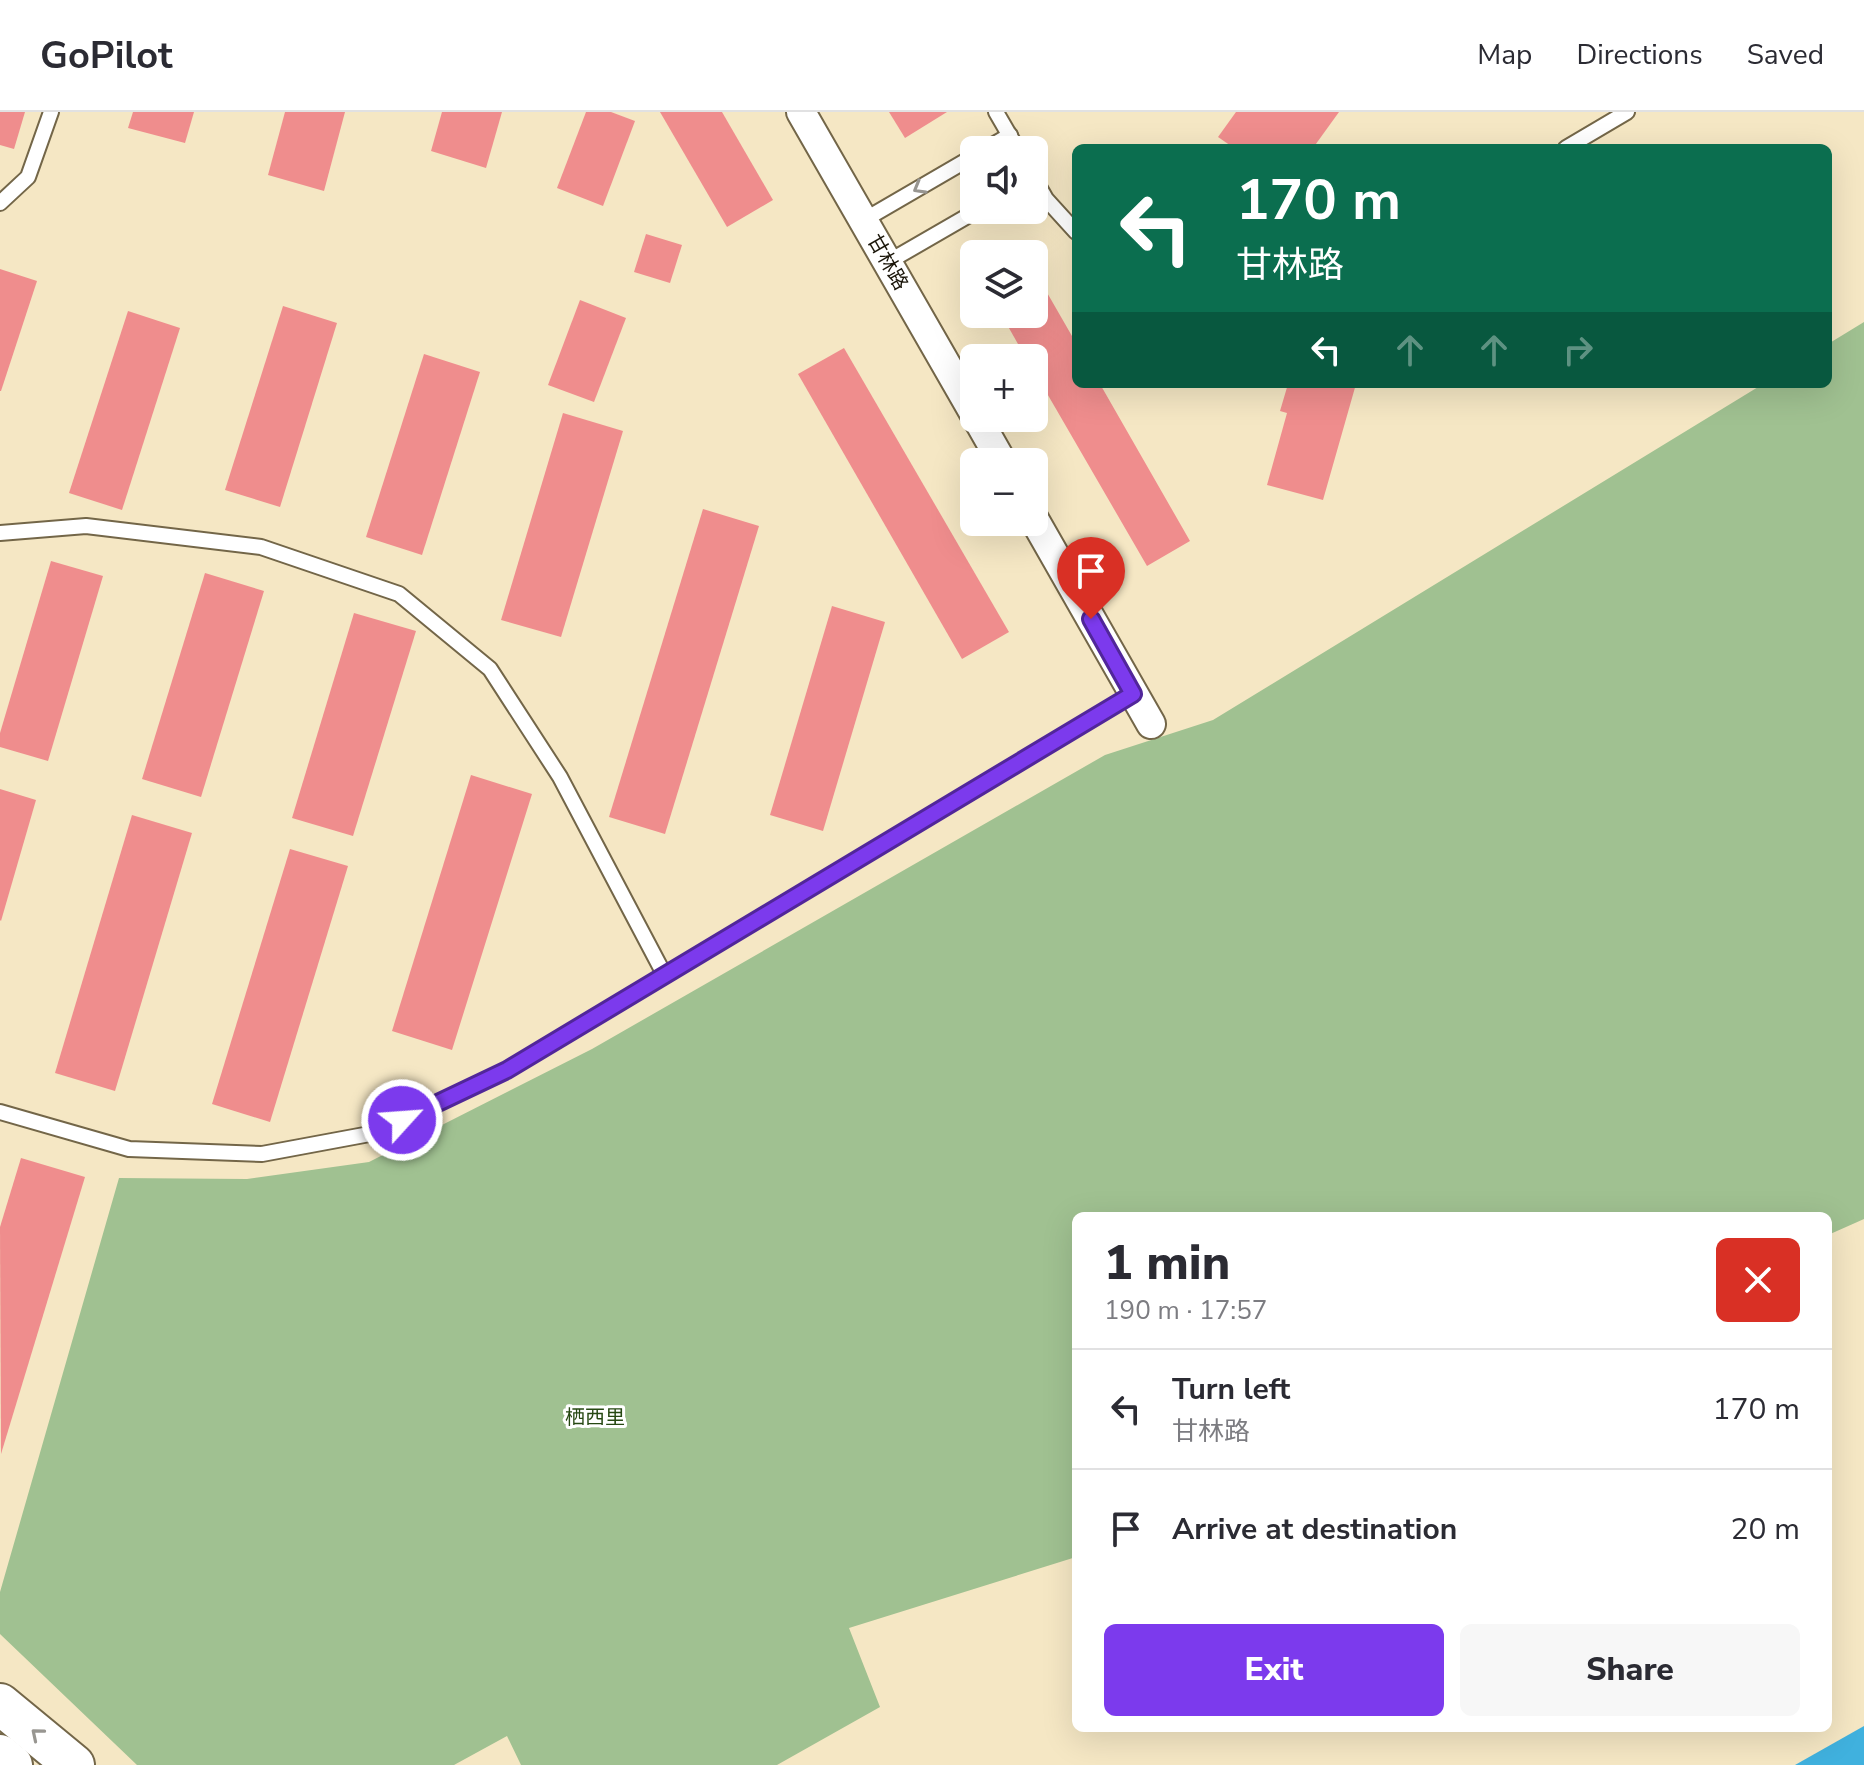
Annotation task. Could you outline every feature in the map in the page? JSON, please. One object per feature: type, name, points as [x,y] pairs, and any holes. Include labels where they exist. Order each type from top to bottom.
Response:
[{"type":"main road","points":[[0,1704],[74,1765]]},
{"type":"main road","points":[[0,1755],[12,1765]]},
{"type":"street","name":"甘林路","points":[[801,112],[960,389]]},
{"type":"street","points":[[1044,536],[1151,724]]},
{"type":"lane","points":[[0,203],[28,177],[51,112]]},
{"type":"lane","points":[[996,112],[1010,135]]},
{"type":"lane","points":[[1573,144],[1627,112]]},
{"type":"lane","points":[[864,220],[960,164]]},
{"type":"lane","points":[[1048,201],[1072,228]]},
{"type":"lane","points":[[888,262],[960,220]]},
{"type":"lane","points":[[0,533],[86,526],[261,547],[399,594],[490,669],[560,777],[664,974]]},
{"type":"lane","points":[[0,1112],[129,1149],[262,1154],[375,1133],[507,1070],[1133,694]]},
{"type":"green space","name":"栖西里","points":[[1864,322],[1864,1219],[1832,1233],[1832,1212],[1072,1212],[1072,1558],[849,1628],[880,1707],[777,1765],[521,1765],[507,1736],[454,1765],[137,1765],[0,1634],[0,1592],[119,1178],[247,1179],[369,1162],[592,1049],[1105,755],[1213,720],[1756,388],[1832,388],[1832,342]]},
{"type":"water","points":[[1864,1726],[1864,1765],[1795,1765]]},
{"type":"building","points":[[0,112],[25,112],[14,149],[0,145]]},
{"type":"building","points":[[133,112],[194,112],[185,143],[128,128]]},
{"type":"building","points":[[285,112],[345,112],[324,191],[268,175]]},
{"type":"building","points":[[442,112],[502,112],[486,168],[431,151]]},
{"type":"building","points":[[586,112],[611,112],[635,121],[603,206],[557,188]]},
{"type":"building","points":[[660,112],[722,112],[773,200],[727,227]]},
{"type":"building","points":[[889,112],[947,112],[905,138]]},
{"type":"building","points":[[1236,112],[1339,112],[1316,144],[1228,144],[1218,137]]},
{"type":"building","points":[[646,234],[682,245],[670,283],[634,272]]},
{"type":"building","points":[[0,269],[37,281],[1,391],[0,391]]},
{"type":"building","points":[[1048,294],[1072,336],[1072,388],[1102,388],[1190,541],[1147,566],[1048,395],[1048,344],[1018,344],[1009,328],[1048,328]]},
{"type":"building","points":[[580,300],[626,318],[594,402],[548,385]]},
{"type":"building","points":[[283,306],[337,323],[280,507],[225,490]]},
{"type":"building","points":[[128,311],[180,328],[122,510],[69,493]]},
{"type":"building","points":[[844,348],[1009,632],[962,659],[798,374]]},
{"type":"building","points":[[424,354],[480,372],[422,555],[366,537]]},
{"type":"building","points":[[1287,388],[1355,388],[1323,500],[1267,485],[1287,413],[1280,411]]},
{"type":"building","points":[[563,413],[623,431],[561,637],[501,620]]},
{"type":"building","points":[[703,509],[759,526],[665,834],[609,817]]},
{"type":"building","points":[[51,561],[103,576],[48,761],[0,747],[0,733]]},
{"type":"building","points":[[205,573],[264,591],[201,797],[142,779]]},
{"type":"building","points":[[832,606],[885,622],[823,831],[770,815]]},
{"type":"building","points":[[354,613],[416,631],[353,836],[292,818]]},
{"type":"building","points":[[471,775],[532,794],[452,1050],[392,1031]]},
{"type":"building","points":[[0,789],[36,800],[1,921],[0,920]]},
{"type":"building","points":[[132,815],[192,833],[115,1091],[55,1073]]},
{"type":"building","points":[[290,849],[348,866],[270,1122],[212,1104]]},
{"type":"building","points":[[21,1158],[85,1177],[1,1454],[0,1227]]},
{"type":"route","points":[[402,1120],[507,1070],[1133,694],[1091,619]]}]
